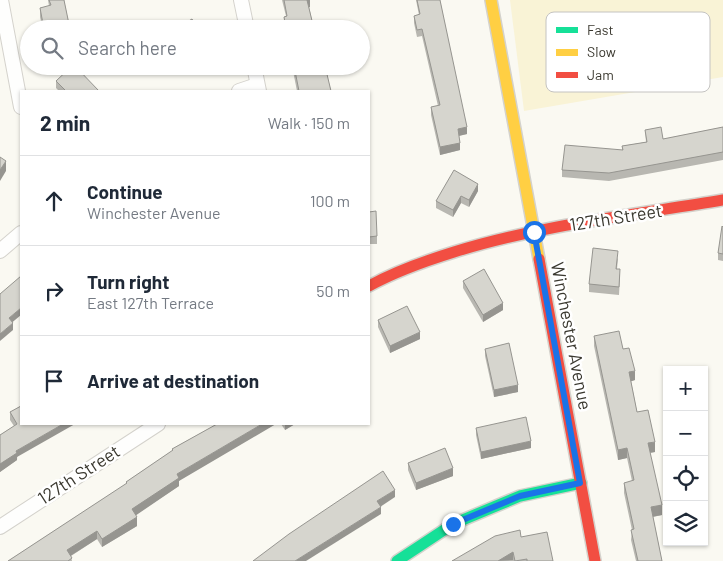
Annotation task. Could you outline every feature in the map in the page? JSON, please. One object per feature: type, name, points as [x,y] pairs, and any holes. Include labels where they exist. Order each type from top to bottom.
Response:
[{"type":"street","points":[[1,0],[20,102]]},
{"type":"street","points":[[241,0],[245,20]]},
{"type":"street","name":"Winchester Avenue","points":[[491,0],[595,561]]},
{"type":"street","points":[[245,90],[258,88],[256,75]]},
{"type":"street","name":"127th Street","points":[[370,286],[410,267],[470,246],[534,232],[723,200]]},
{"type":"street","points":[[0,251],[20,234]]},
{"type":"street","name":"127th Street","points":[[0,527],[156,425]]},
{"type":"street","points":[[397,561],[453,524],[520,496],[580,483]]},
{"type":"shaded area","points":[[510,0],[723,0],[723,77],[710,79],[710,12],[546,12],[546,92],[635,92],[524,111]]},
{"type":"building","points":[[49,0],[64,0],[68,20],[42,20],[40,8],[51,5]]},
{"type":"building","points":[[284,0],[307,0],[312,20],[284,20],[284,17],[287,16]]},
{"type":"building","points":[[417,0],[440,0],[467,127],[458,129],[460,143],[440,147],[431,107],[440,105],[422,29],[417,30],[414,16],[420,14]]},
{"type":"building","points":[[62,75],[84,75],[98,90],[65,90],[56,81]]},
{"type":"building","points":[[296,75],[327,75],[331,90],[299,90]]},
{"type":"building","points":[[661,127],[663,139],[723,127],[723,152],[609,173],[562,170],[565,145],[623,150],[622,146],[647,142],[645,130]]},
{"type":"building","points":[[0,157],[6,161],[0,170]]},
{"type":"building","points":[[454,170],[478,184],[469,200],[461,196],[453,210],[436,201]]},
{"type":"building","points":[[376,211],[377,236],[370,237],[370,212]]},
{"type":"building","points":[[723,227],[723,254],[718,253]]},
{"type":"building","points":[[593,248],[618,251],[616,269],[620,269],[619,287],[589,284]]},
{"type":"building","points":[[484,269],[503,303],[483,315],[463,281]]},
{"type":"building","points":[[20,277],[20,309],[9,318],[13,323],[0,334],[0,294]]},
{"type":"building","points":[[407,306],[420,332],[390,346],[378,320]]},
{"type":"building","points":[[619,331],[623,349],[629,348],[635,371],[629,372],[637,412],[648,410],[655,442],[648,443],[662,505],[651,507],[662,561],[638,561],[631,530],[634,529],[624,483],[634,480],[627,448],[618,450],[594,336]]},
{"type":"building","points":[[509,343],[518,385],[494,390],[485,349]]},
{"type":"building","points":[[20,407],[20,425],[61,425],[16,451],[17,453],[0,464],[0,435],[17,424],[10,412]]},
{"type":"building","points":[[526,417],[531,441],[481,452],[476,428]]},
{"type":"building","points":[[215,425],[260,425],[177,474],[179,478],[132,509],[137,517],[102,539],[97,531],[67,550],[72,558],[68,561],[8,561],[127,483],[172,449]]},
{"type":"building","points":[[445,448],[453,468],[416,483],[408,463]]},
{"type":"building","points":[[383,471],[395,490],[377,501],[381,507],[295,561],[253,561],[289,534]]},
{"type":"building","points":[[520,530],[521,537],[547,532],[553,561],[527,561],[527,559],[515,561],[513,552],[498,561],[452,561],[495,536]]},
{"type":"traffic: fast","points":[[397,561],[453,524],[520,496],[581,483]]},
{"type":"traffic: slow","points":[[491,0],[539,259]]},
{"type":"traffic: jam","points":[[370,286],[421,263],[454,252],[520,235],[723,200]]},
{"type":"traffic: jam","points":[[539,259],[595,561]]},
{"type":"route","points":[[453,524],[520,496],[580,483],[534,232]]}]
